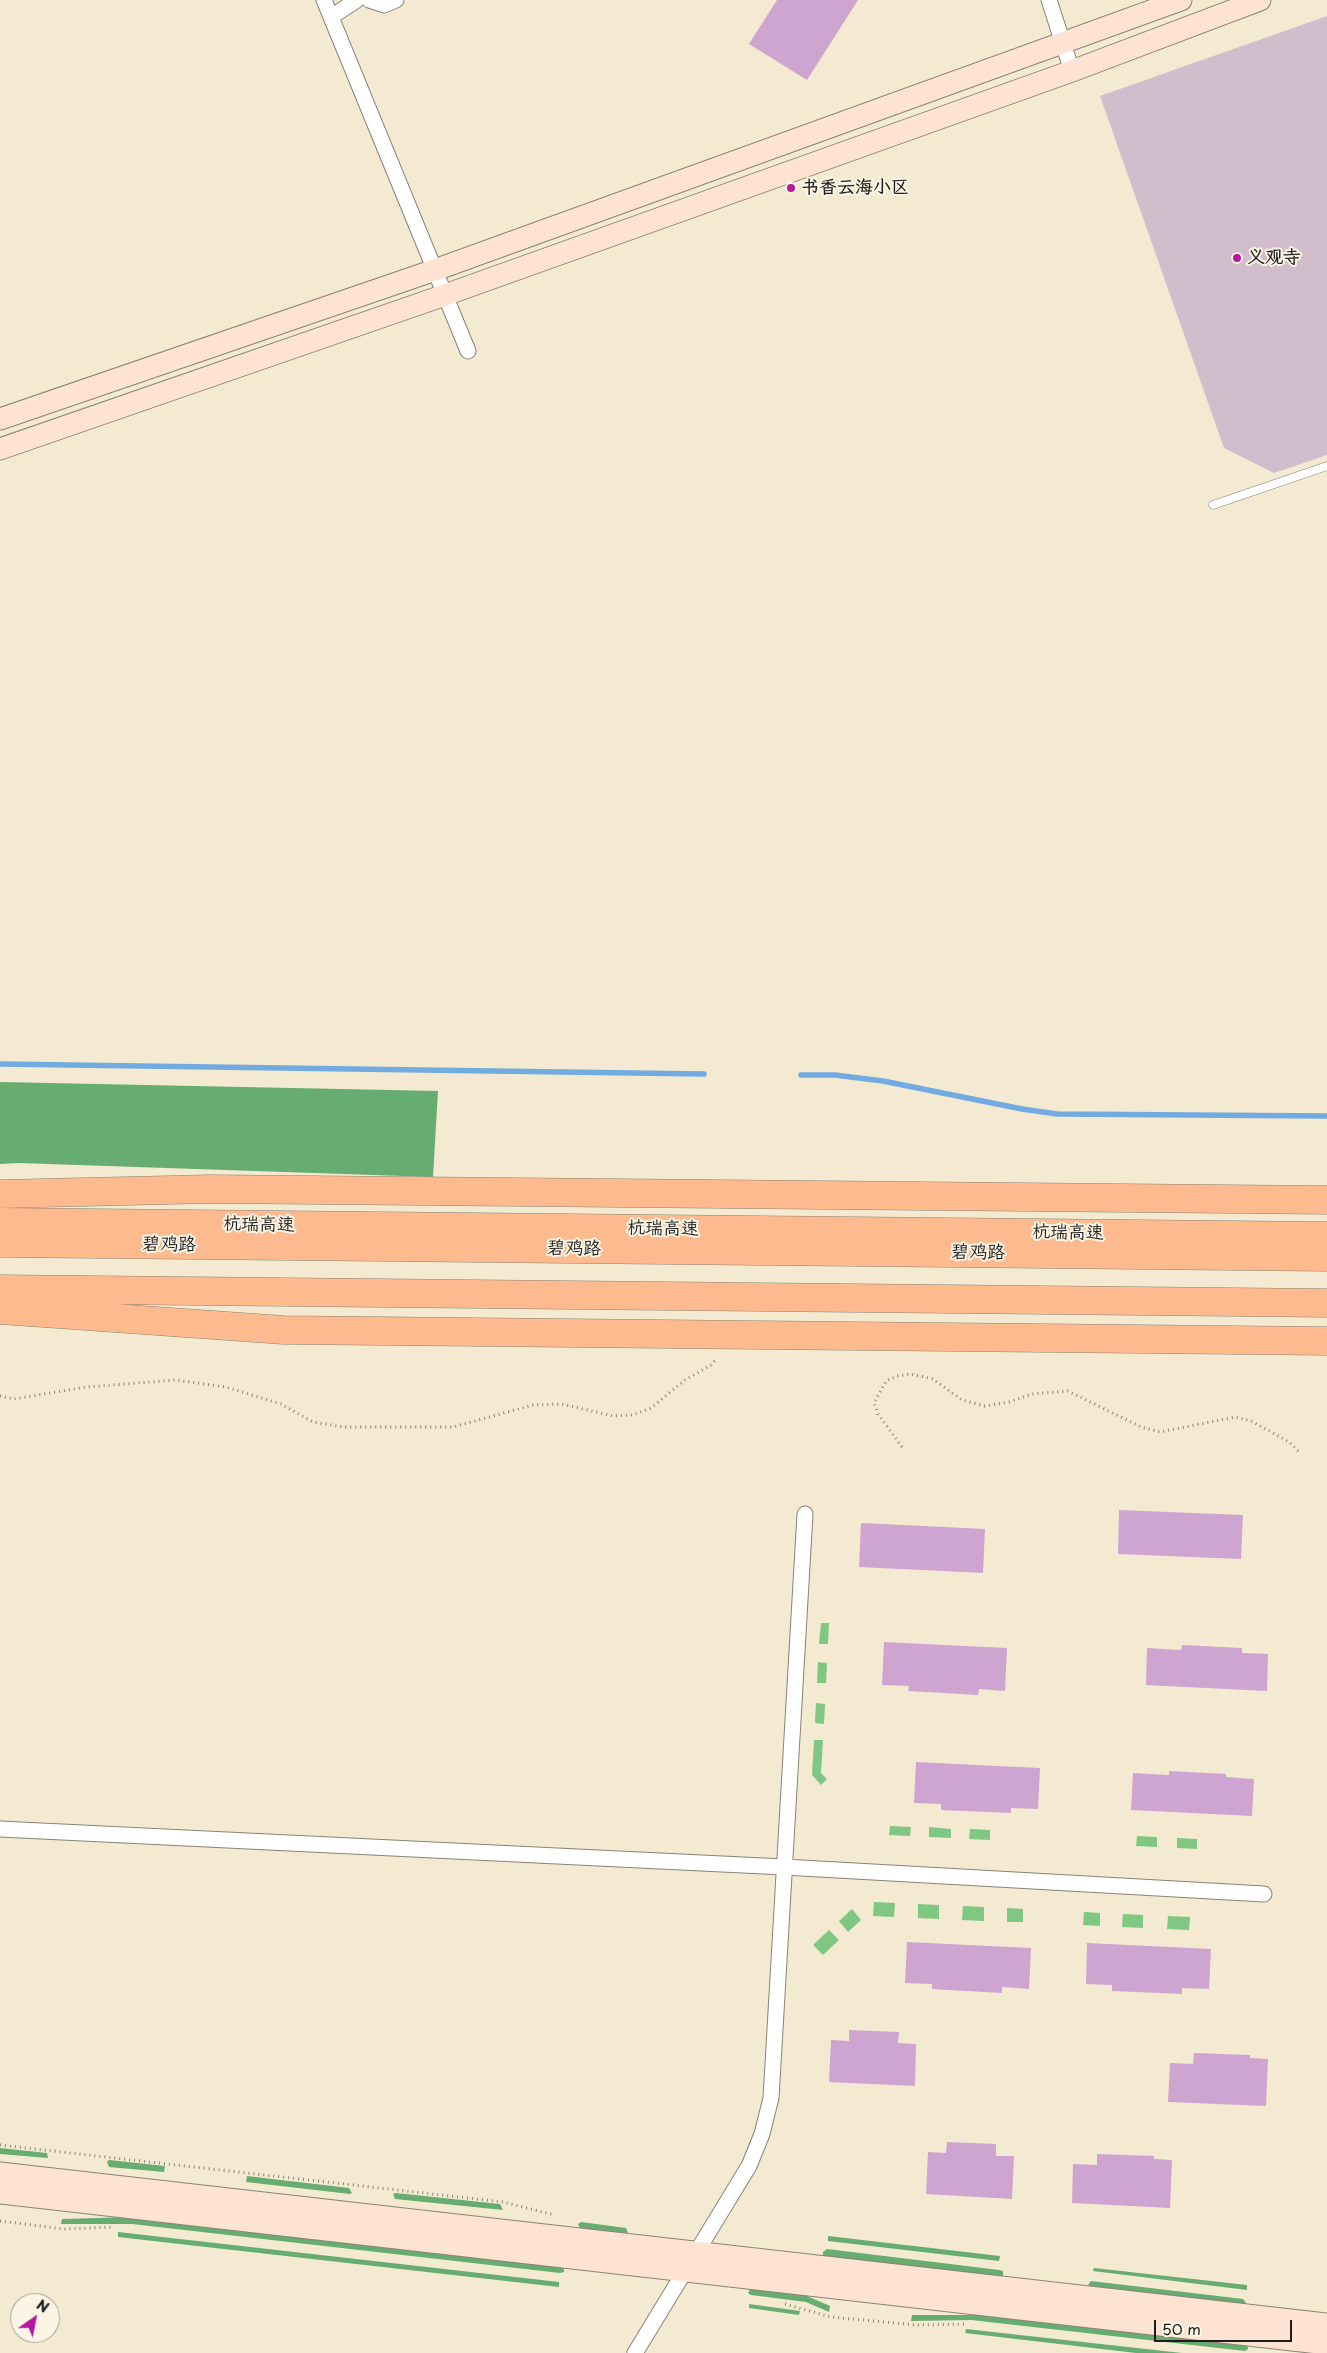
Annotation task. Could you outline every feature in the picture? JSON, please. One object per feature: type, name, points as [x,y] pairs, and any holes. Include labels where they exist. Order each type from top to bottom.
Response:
[{"type":"highway","points":[[0,1194],[211,1189],[1327,1200]]},
{"type":"highway","name":"杭瑞高速","points":[[0,1222],[1327,1236]]},
{"type":"highway","name":"碧鸡路","points":[[0,1243],[1327,1257]]},
{"type":"highway","name":"碧鸡路","points":[[0,1272],[1327,1284]]},
{"type":"highway","points":[[0,1289],[1327,1302]]},
{"type":"highway","points":[[0,1310],[284,1330],[1327,1341]]},
{"type":"street","points":[[324,0],[468,351]]},
{"type":"street","points":[[331,17],[358,0]]},
{"type":"street","points":[[369,0],[384,5],[396,0]]},
{"type":"street","points":[[1049,0],[1072,71]]},
{"type":"street","points":[[0,419],[435,270],[1182,0]]},
{"type":"street","points":[[0,449],[445,295],[1072,71],[1260,0]]},
{"type":"street","points":[[635,2353],[749,2166],[762,2134],[771,2098],[805,1514]]},
{"type":"street","points":[[0,1829],[784,1866],[1264,1894]]},
{"type":"street","points":[[0,2173],[697,2252],[1327,2330]]},
{"type":"street","points":[[0,2193],[686,2271],[1327,2330]]},
{"type":"lane","points":[[1213,505],[1327,466]]},
{"type":"path","points":[[0,1396],[14,1399],[86,1387],[176,1380],[226,1387],[282,1404],[313,1422],[343,1427],[453,1427],[533,1405],[562,1404],[613,1416],[633,1415],[651,1408],[685,1380],[711,1364],[717,1358]]},
{"type":"path","points":[[902,1447],[878,1414],[874,1402],[886,1381],[897,1376],[910,1374],[933,1379],[962,1400],[985,1406],[1009,1402],[1032,1394],[1068,1391],[1140,1427],[1160,1432],[1235,1417],[1251,1421],[1289,1442],[1300,1453]]},
{"type":"path","points":[[0,2145],[503,2202],[560,2216]]},
{"type":"path","points":[[0,2221],[64,2229],[117,2227]]},
{"type":"path","points":[[780,2303],[797,2306],[831,2317],[916,2325],[968,2324]]},
{"type":"shaded area","points":[[1327,16],[1327,455],[1274,473],[1224,448],[1100,96]]},
{"type":"green space","points":[[0,1082],[438,1091],[433,1177],[18,1163],[0,1164]]},
{"type":"green space","points":[[821,1623],[829,1623],[828,1644],[819,1644]]},
{"type":"green space","points":[[818,1662],[827,1663],[826,1683],[817,1683]]},
{"type":"green space","points":[[816,1703],[825,1704],[824,1724],[815,1723]]},
{"type":"green space","points":[[814,1740],[823,1740],[821,1773],[827,1779],[821,1785],[812,1775]]},
{"type":"green space","points":[[890,1826],[911,1827],[910,1836],[889,1835]]},
{"type":"green space","points":[[929,1827],[951,1829],[951,1838],[929,1837]]},
{"type":"green space","points":[[970,1829],[990,1830],[990,1840],[969,1839]]},
{"type":"green space","points":[[1137,1836],[1157,1837],[1157,1847],[1136,1846]]},
{"type":"green space","points":[[1177,1838],[1197,1839],[1197,1849],[1177,1848]]},
{"type":"green space","points":[[874,1902],[895,1903],[894,1917],[873,1916]]},
{"type":"green space","points":[[918,1904],[939,1905],[939,1919],[918,1918]]},
{"type":"green space","points":[[963,1906],[984,1907],[984,1921],[962,1920]]},
{"type":"green space","points":[[1007,1908],[1023,1909],[1023,1922],[1007,1922]]},
{"type":"green space","points":[[852,1909],[861,1920],[848,1932],[839,1921]]},
{"type":"green space","points":[[1084,1912],[1100,1913],[1100,1926],[1083,1925]]},
{"type":"green space","points":[[1123,1914],[1143,1915],[1143,1928],[1122,1927]]},
{"type":"green space","points":[[1168,1916],[1190,1917],[1189,1930],[1167,1929]]},
{"type":"green space","points":[[829,1930],[839,1940],[823,1955],[813,1945]]},
{"type":"green space","points":[[0,2148],[47,2153],[48,2158],[0,2154]]},
{"type":"green space","points":[[109,2160],[165,2166],[164,2172],[109,2167],[107,2162]]},
{"type":"green space","points":[[247,2176],[349,2188],[352,2193],[246,2182]]},
{"type":"green space","points":[[393,2194],[500,2204],[503,2210],[395,2199]]},
{"type":"green space","points":[[131,2217],[560,2266],[564,2269],[564,2272],[132,2224],[61,2224],[62,2219]]},
{"type":"green space","points":[[581,2222],[626,2228],[628,2233],[580,2229],[578,2224]]},
{"type":"green space","points":[[118,2232],[559,2282],[559,2287],[118,2237]]},
{"type":"green space","points":[[828,2236],[1000,2256],[999,2261],[828,2241]]},
{"type":"green space","points":[[827,2249],[999,2270],[1003,2271],[1003,2276],[826,2258],[823,2256],[823,2252]]},
{"type":"green space","points":[[1094,2268],[1247,2285],[1247,2290],[1093,2271]]},
{"type":"green space","points":[[1091,2281],[1243,2299],[1246,2303],[1243,2305],[1091,2287],[1088,2285]]},
{"type":"green space","points":[[751,2288],[800,2293],[830,2306],[829,2312],[806,2302],[751,2295],[748,2293]]},
{"type":"green space","points":[[749,2304],[800,2311],[799,2315],[749,2308]]},
{"type":"green space","points":[[912,2315],[982,2315],[1245,2345],[1248,2349],[1245,2351],[971,2320],[911,2321]]},
{"type":"green space","points":[[966,2329],[1182,2353],[1136,2353],[965,2333]]},
{"type":"building","points":[[777,0],[858,0],[807,80],[749,44]]},
{"type":"building","points":[[1119,1510],[1243,1515],[1241,1559],[1118,1554]]},
{"type":"building","points":[[861,1523],[985,1529],[983,1573],[859,1567]]},
{"type":"building","points":[[884,1642],[1007,1648],[1005,1691],[979,1689],[978,1695],[908,1691],[909,1686],[882,1685]]},
{"type":"building","points":[[1182,1645],[1242,1648],[1242,1653],[1268,1654],[1267,1691],[1146,1685],[1147,1648],[1181,1650]]},
{"type":"building","points":[[916,1762],[1040,1768],[1038,1809],[1011,1808],[1011,1813],[941,1810],[941,1804],[914,1803]]},
{"type":"building","points":[[1169,1771],[1226,1774],[1226,1777],[1254,1779],[1252,1816],[1131,1810],[1133,1773],[1169,1775]]},
{"type":"building","points":[[907,1942],[1031,1948],[1029,1989],[1002,1987],[1002,1993],[932,1989],[932,1984],[905,1983]]},
{"type":"building","points":[[1087,1943],[1211,1949],[1209,1989],[1182,1988],[1182,1994],[1112,1991],[1112,1985],[1086,1984]]},
{"type":"building","points":[[849,2030],[899,2032],[898,2043],[916,2044],[915,2086],[829,2082],[831,2040],[849,2041]]},
{"type":"building","points":[[1194,2053],[1250,2055],[1250,2058],[1268,2059],[1266,2106],[1168,2102],[1170,2063],[1193,2064]]},
{"type":"building","points":[[947,2142],[996,2144],[996,2156],[1014,2156],[1012,2199],[926,2194],[928,2152],[946,2153]]},
{"type":"building","points":[[1097,2154],[1154,2156],[1154,2159],[1172,2160],[1170,2208],[1072,2203],[1073,2164],[1097,2165]]},
{"type":"waterway","points":[[0,1064],[704,1074]]},
{"type":"waterway","points":[[801,1075],[835,1075],[883,1081],[1022,1109],[1057,1114],[1327,1116]]},
{"type":"place","name":"书香云海小区","points":[[791,188]]},
{"type":"place","name":"义观寺","points":[[1237,258]]}]
